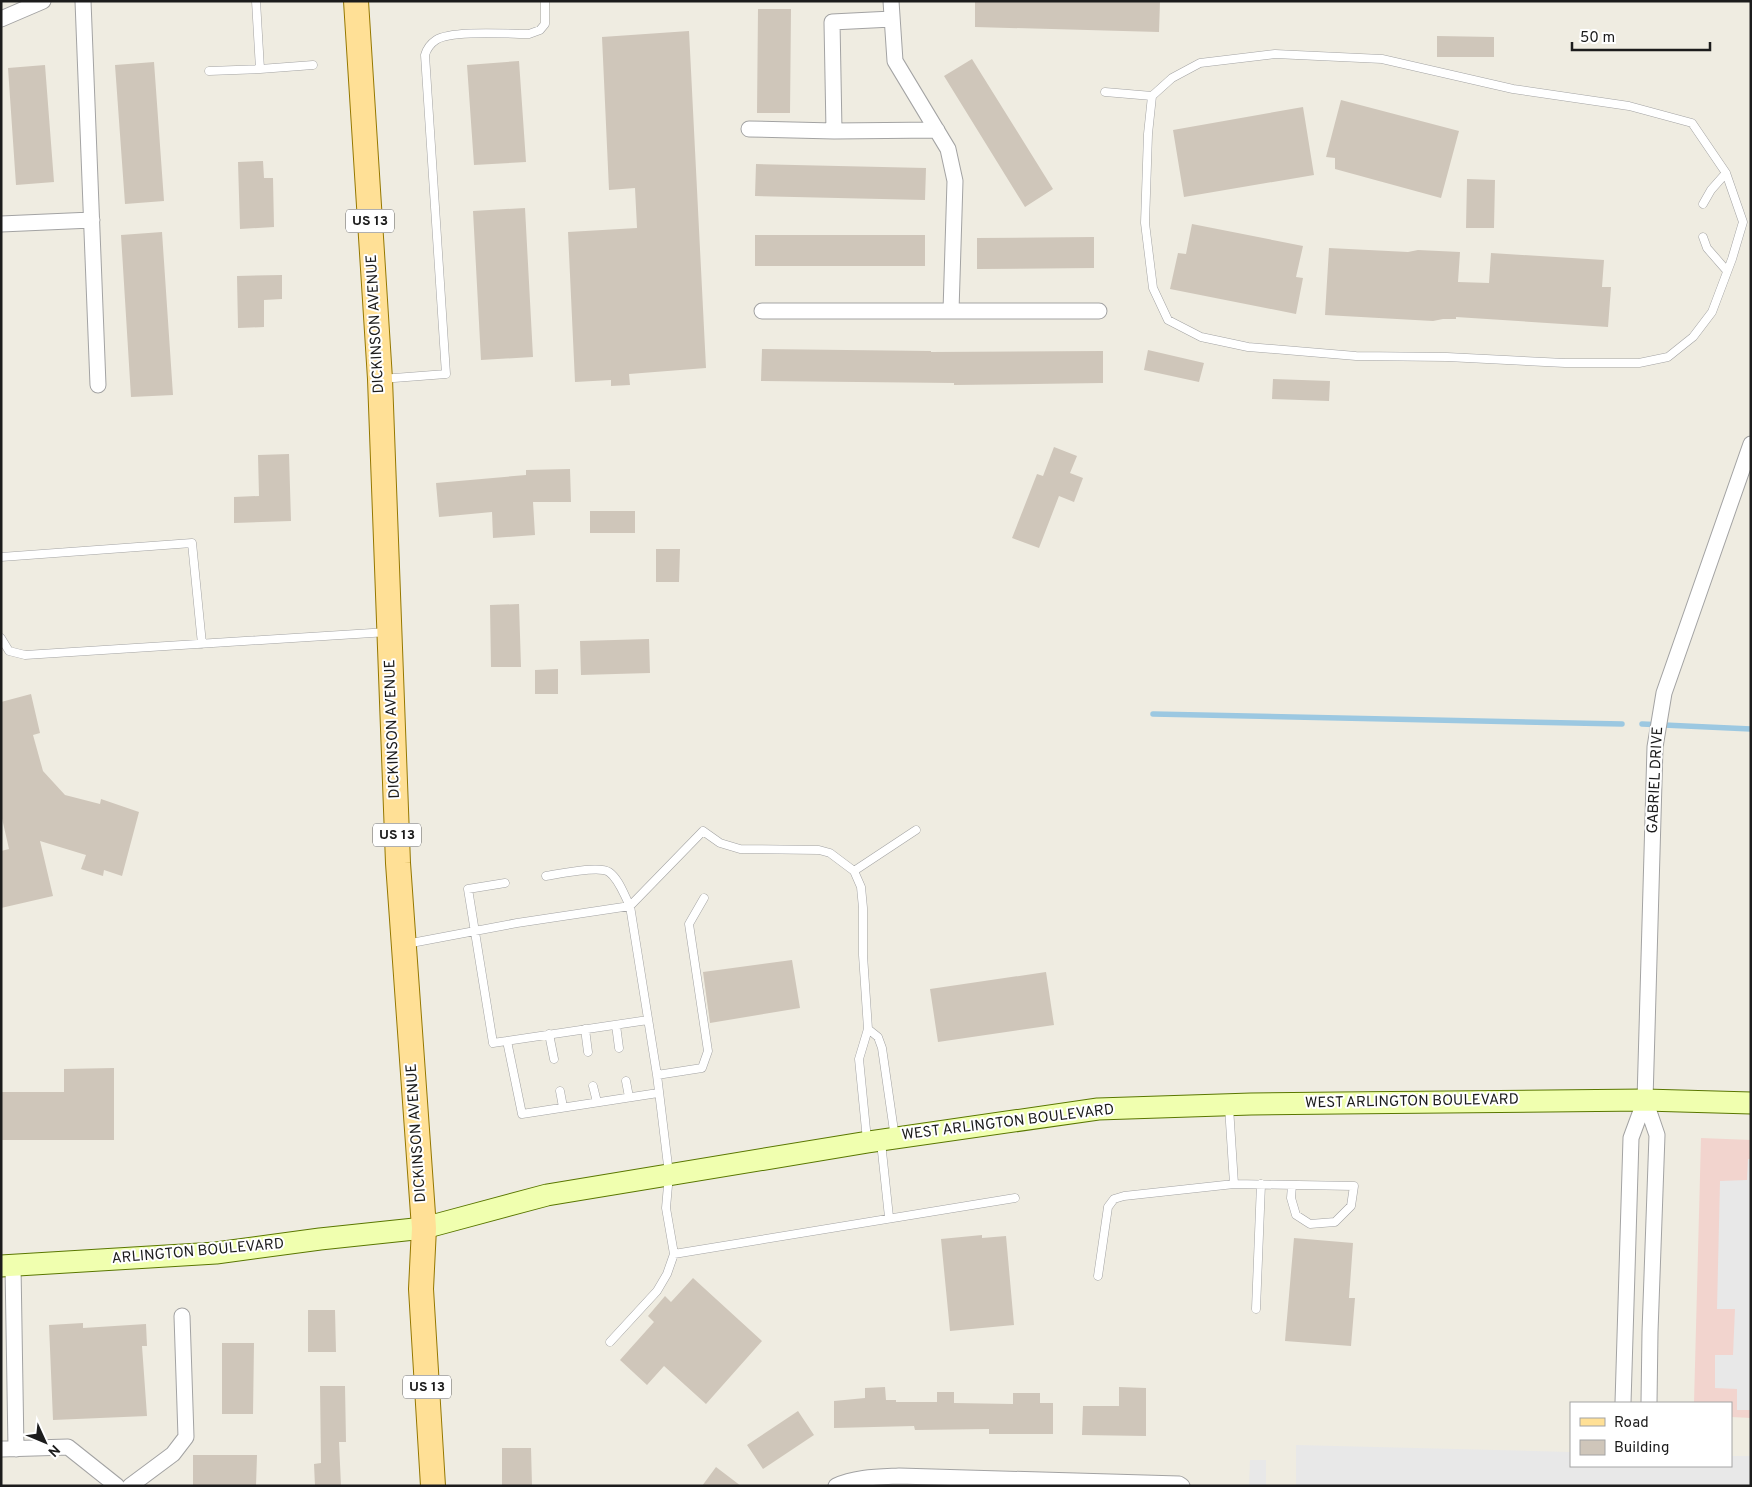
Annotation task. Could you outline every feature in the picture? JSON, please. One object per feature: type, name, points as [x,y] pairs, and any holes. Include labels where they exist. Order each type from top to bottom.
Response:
[{"type":"main road","name":"DICKINSON AVENUE","points":[[356,1],[380,379],[398,863],[424,1228],[422,1289],[432,1486]]},
{"type":"main road","name":"WEST ARLINGTON BOULEVARD","points":[[424,1228],[547,1195],[881,1140],[1098,1109],[1229,1105],[1645,1100],[1751,1102]]},
{"type":"main road","name":"ARLINGTON BOULEVARD","points":[[7,1266],[216,1253],[424,1228]]},
{"type":"street","points":[[1,19],[43,1]]},
{"type":"street","points":[[84,1],[98,385]]},
{"type":"street","points":[[891,1],[895,61],[948,148],[955,180],[952,311]]},
{"type":"street","points":[[834,131],[832,22],[892,19]]},
{"type":"street","points":[[749,129],[834,131],[937,130]]},
{"type":"street","points":[[1,224],[92,220]]},
{"type":"street","points":[[762,311],[1099,311]]},
{"type":"street","name":"GABRIEL DRIVE","points":[[1645,1100],[1655,748],[1664,693],[1751,444]]},
{"type":"street","points":[[1623,1402],[1631,1138],[1645,1100]]},
{"type":"street","points":[[1645,1100],[1657,1135],[1650,1332],[1650,1402]]},
{"type":"street","points":[[7,1266],[9,1449],[68,1447],[117,1486]]},
{"type":"street","points":[[130,1486],[173,1454],[186,1437],[182,1316]]},
{"type":"street","points":[[836,1486],[843,1482],[866,1478],[899,1476],[1180,1484],[1182,1486]]},
{"type":"lane","points":[[256,1],[260,69]]},
{"type":"lane","points":[[380,379],[446,374],[425,55],[428,46],[437,39],[452,35],[529,34],[540,30],[545,24],[545,1]]},
{"type":"lane","points":[[1274,54],[1382,59],[1513,89],[1629,106],[1692,123],[1726,174],[1747,222],[1712,312],[1694,337],[1668,357],[1639,363],[1565,363],[1447,357],[1356,356],[1248,347],[1201,337],[1168,320],[1153,288],[1145,223],[1148,134],[1152,96],[1172,78],[1200,63],[1274,54]]},
{"type":"lane","points":[[209,71],[313,65]]},
{"type":"lane","points":[[1105,92],[1152,96]]},
{"type":"lane","points":[[1703,204],[1711,190],[1726,174]]},
{"type":"lane","points":[[1703,237],[1707,248],[1728,271]]},
{"type":"lane","points":[[1,557],[192,543],[202,644]]},
{"type":"lane","points":[[1,638],[9,651],[25,655],[390,632]]},
{"type":"lane","points":[[854,871],[916,830]]},
{"type":"lane","points":[[405,945],[475,931],[630,906],[703,832],[720,843],[740,849],[824,852],[841,860],[854,871],[861,887],[868,1029],[859,1059],[881,1140]]},
{"type":"lane","points":[[546,876],[596,869],[608,871],[617,880],[630,906],[657,1075],[669,1174],[666,1208],[674,1254],[667,1274],[657,1292],[610,1342]]},
{"type":"lane","points":[[505,883],[468,889],[492,1043],[648,1020]]},
{"type":"lane","points":[[657,1075],[702,1068],[708,1051],[689,924],[704,898]]},
{"type":"lane","points":[[616,1025],[619,1048]]},
{"type":"lane","points":[[584,1029],[588,1052]]},
{"type":"lane","points":[[868,1029],[878,1037],[882,1048],[881,1140],[889,1217]]},
{"type":"lane","points":[[549,1034],[554,1059]]},
{"type":"lane","points":[[507,1041],[522,1114],[658,1092]]},
{"type":"lane","points":[[626,1081],[628,1097]]},
{"type":"lane","points":[[593,1086],[597,1102]]},
{"type":"lane","points":[[560,1091],[564,1107]]},
{"type":"lane","points":[[1229,1105],[1234,1184]]},
{"type":"lane","points":[[1098,1276],[1108,1207],[1114,1199],[1124,1196],[1234,1184],[1354,1186],[1351,1206],[1335,1222],[1310,1224],[1296,1215],[1291,1198],[1292,1185]]},
{"type":"lane","points":[[1256,1309],[1261,1184]]},
{"type":"lane","points":[[674,1254],[889,1217],[1015,1198]]},
{"type":"shaded area","points":[[1701,1138],[1751,1140],[1751,1418],[1732,1417],[1732,1402],[1694,1402]]},
{"type":"shaded area","points":[[1748,1159],[1751,1159],[1751,1410],[1737,1410],[1737,1389],[1715,1388],[1715,1355],[1733,1355],[1735,1309],[1717,1309],[1720,1181],[1747,1180]]},
{"type":"shaded area","points":[[1296,1445],[1570,1452],[1570,1467],[1732,1467],[1732,1456],[1751,1456],[1751,1486],[1296,1486]]},
{"type":"shaded area","points":[[1250,1460],[1266,1460],[1266,1486],[1249,1486]]},
{"type":"building","points":[[975,1],[1160,1],[1159,32],[975,27]]},
{"type":"building","points":[[758,9],[791,9],[790,113],[757,113]]},
{"type":"building","points":[[689,31],[706,368],[629,374],[630,385],[611,386],[611,380],[575,382],[568,232],[637,228],[635,188],[609,190],[602,37]]},
{"type":"building","points":[[1437,36],[1494,37],[1494,57],[1437,57]]},
{"type":"building","points":[[972,59],[1053,189],[1025,207],[944,76]]},
{"type":"building","points":[[519,61],[526,162],[474,165],[467,65]]},
{"type":"building","points":[[154,62],[164,201],[125,204],[115,65]]},
{"type":"building","points":[[45,65],[54,182],[16,185],[8,68]]},
{"type":"building","points":[[1341,100],[1459,131],[1441,198],[1335,169],[1335,158],[1326,157]]},
{"type":"building","points":[[1303,107],[1314,175],[1184,197],[1173,130]]},
{"type":"building","points":[[263,161],[264,178],[273,178],[274,227],[240,229],[238,162]]},
{"type":"building","points":[[756,164],[926,168],[925,200],[755,196]]},
{"type":"building","points":[[1467,179],[1495,180],[1494,228],[1466,228]]},
{"type":"building","points":[[525,208],[533,357],[481,360],[473,211]]},
{"type":"building","points":[[1192,224],[1303,246],[1296,277],[1303,278],[1296,314],[1170,289],[1178,253],[1186,254]]},
{"type":"building","points":[[162,232],[173,395],[131,397],[121,235]]},
{"type":"building","points":[[755,235],[925,235],[925,266],[755,266]]},
{"type":"building","points":[[1094,237],[1094,268],[977,269],[977,238]]},
{"type":"building","points":[[1329,248],[1408,252],[1418,250],[1460,252],[1458,282],[1489,283],[1491,253],[1604,260],[1602,287],[1611,287],[1608,327],[1456,317],[1456,319],[1433,321],[1325,315]]},
{"type":"building","points":[[282,275],[282,299],[264,300],[264,327],[238,328],[237,276]]},
{"type":"building","points":[[762,349],[931,352],[1103,351],[1103,383],[954,385],[954,383],[761,381]]},
{"type":"building","points":[[1148,350],[1204,363],[1199,382],[1144,370]]},
{"type":"building","points":[[1273,379],[1330,381],[1329,401],[1272,399]]},
{"type":"building","points":[[1054,447],[1077,456],[1070,473],[1083,478],[1074,502],[1059,496],[1039,548],[1012,538],[1037,474],[1043,476]]},
{"type":"building","points":[[289,454],[291,521],[234,523],[234,497],[259,496],[258,455]]},
{"type":"building","points":[[570,469],[571,502],[533,502],[535,535],[493,538],[492,512],[439,517],[436,483],[526,475],[526,470]]},
{"type":"building","points":[[590,511],[635,511],[635,533],[590,533]]},
{"type":"building","points":[[656,549],[680,549],[679,582],[656,582]]},
{"type":"building","points":[[519,604],[521,667],[491,667],[490,605]]},
{"type":"building","points":[[649,639],[650,673],[581,675],[580,641]]},
{"type":"building","points":[[558,669],[558,694],[535,694],[535,670]]},
{"type":"building","points":[[31,694],[40,733],[33,735],[43,771],[65,795],[100,804],[101,799],[139,812],[122,876],[104,870],[103,876],[81,869],[86,855],[40,841],[53,896],[1,908],[1,851],[9,849],[1,814],[1,702]]},
{"type":"building","points":[[792,960],[800,1008],[710,1023],[703,972]]},
{"type":"building","points":[[1046,972],[1054,1025],[938,1042],[930,989]]},
{"type":"building","points":[[114,1068],[114,1140],[1,1140],[1,1092],[64,1092],[64,1069]]},
{"type":"building","points":[[982,1235],[982,1238],[1006,1236],[1014,1325],[950,1331],[941,1239]]},
{"type":"building","points":[[1294,1238],[1353,1243],[1349,1298],[1355,1298],[1351,1346],[1285,1341]]},
{"type":"building","points":[[693,1278],[762,1341],[706,1404],[664,1366],[647,1385],[620,1360],[654,1322],[648,1316],[665,1296],[671,1302]]},
{"type":"building","points":[[308,1310],[335,1310],[336,1352],[308,1352]]},
{"type":"building","points":[[83,1323],[83,1328],[146,1324],[147,1346],[142,1346],[147,1416],[53,1420],[49,1325]]},
{"type":"building","points":[[222,1343],[254,1343],[253,1414],[222,1414]]},
{"type":"building","points":[[320,1386],[345,1386],[346,1442],[339,1442],[341,1486],[315,1486],[314,1464],[321,1463]]},
{"type":"building","points":[[885,1387],[886,1400],[896,1400],[896,1402],[937,1402],[937,1392],[954,1392],[954,1403],[1013,1404],[1013,1393],[1040,1393],[1040,1403],[1053,1403],[1053,1434],[989,1434],[989,1429],[915,1430],[914,1426],[834,1428],[834,1401],[865,1398],[865,1388]]},
{"type":"building","points":[[1119,1387],[1146,1388],[1146,1436],[1082,1435],[1083,1406],[1119,1406]]},
{"type":"building","points":[[798,1411],[814,1435],[763,1469],[747,1445]]},
{"type":"building","points":[[502,1448],[531,1448],[532,1486],[502,1486]]},
{"type":"building","points":[[193,1455],[257,1455],[256,1486],[193,1486]]},
{"type":"building","points":[[716,1467],[741,1486],[702,1486]]},
{"type":"waterway","points":[[1153,714],[1622,724]]},
{"type":"waterway","points":[[1642,724],[1751,729]]}]
